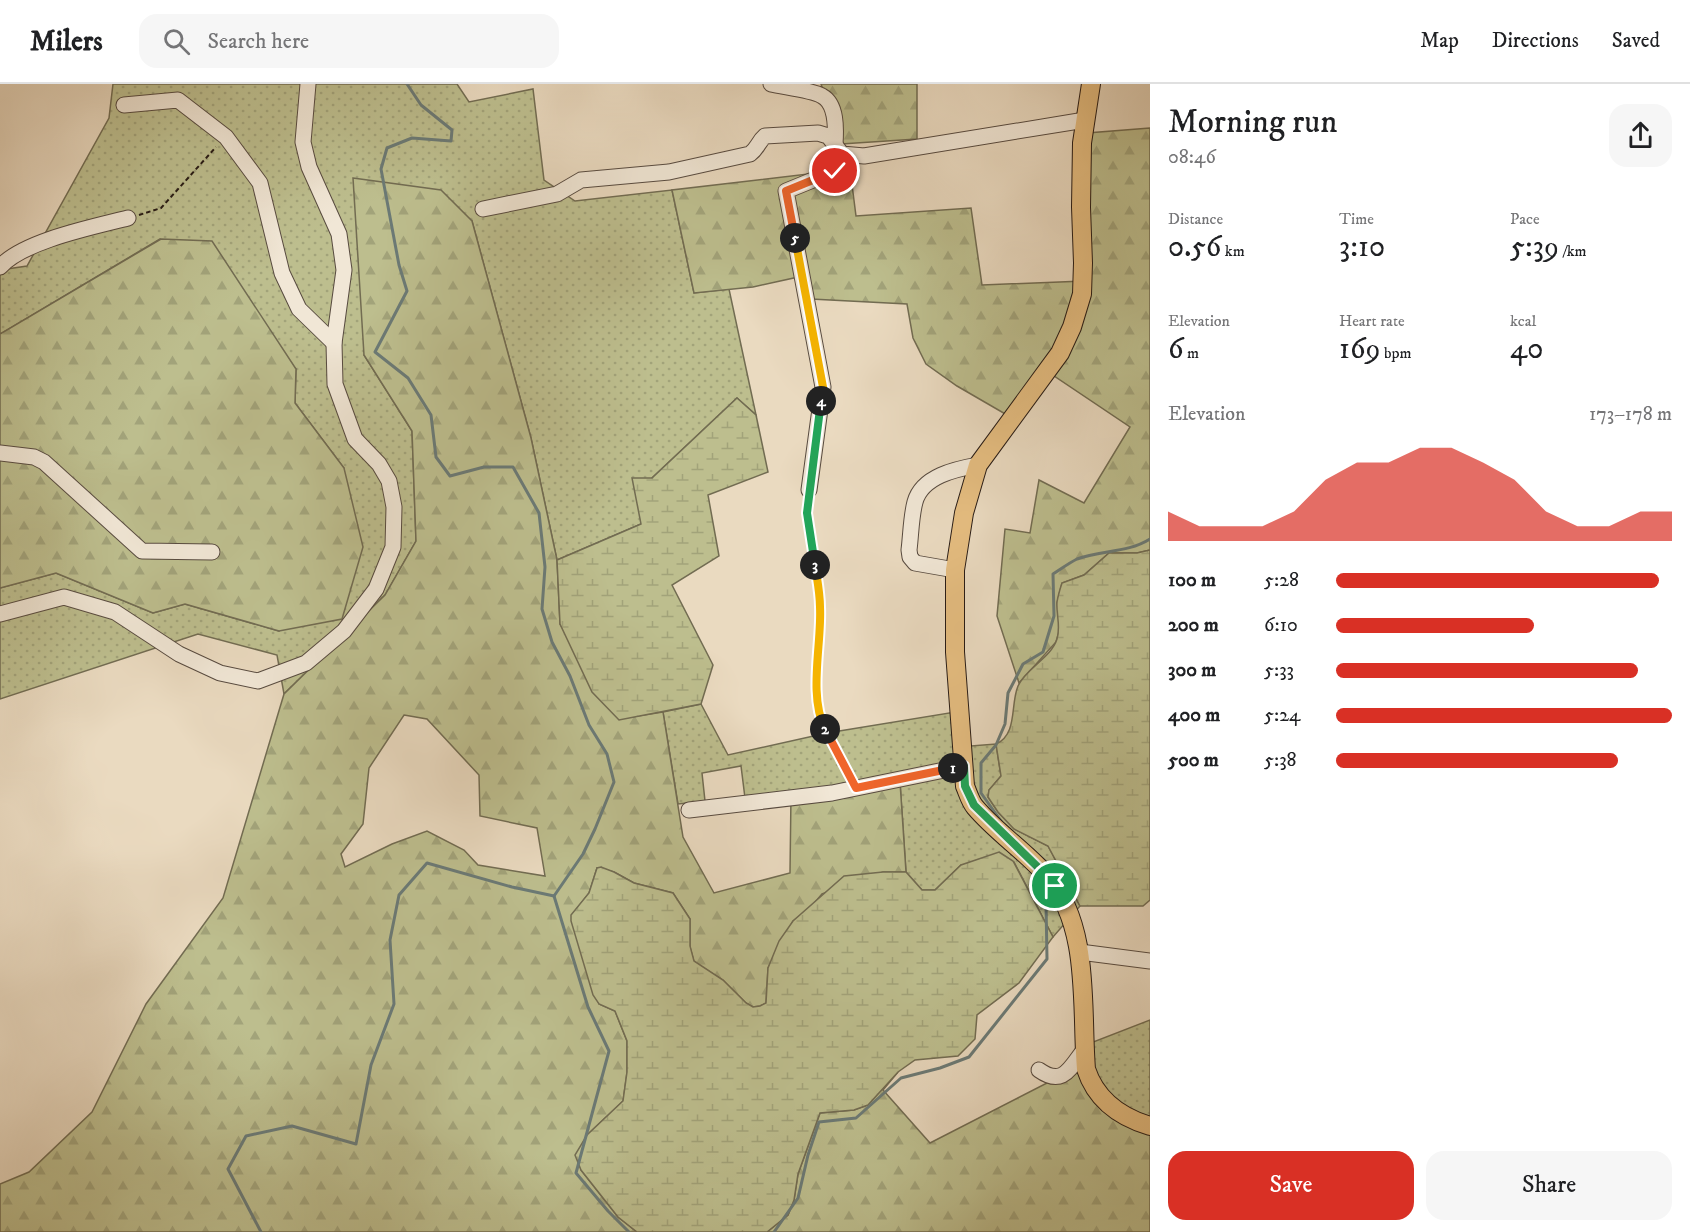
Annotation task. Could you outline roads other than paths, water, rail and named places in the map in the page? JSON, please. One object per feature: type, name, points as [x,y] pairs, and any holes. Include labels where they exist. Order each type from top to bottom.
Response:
[{"type":"main road","points":[[1091,84],[1082,143],[1082,294],[1072,327],[1060,353],[978,465],[964,513],[955,570],[955,652],[965,786],[974,805],[1050,880],[1071,919],[1080,952],[1084,1050],[1090,1082],[1103,1101],[1127,1117],[1150,1126]]},
{"type":"street","points":[[0,614],[64,597],[115,612],[179,654],[220,673],[258,681],[306,663],[344,631],[376,589],[393,547],[394,507],[389,481],[379,464],[355,439],[336,384],[334,343],[344,270],[339,234],[309,167],[303,141],[308,84]]},
{"type":"street","points":[[771,84],[822,96],[829,103],[837,127],[839,149],[835,171],[786,191],[823,387],[809,489]]},
{"type":"street","points":[[124,105],[178,100],[226,137],[260,183],[282,273],[299,309],[334,343]]},
{"type":"street","points":[[483,209],[557,194],[580,180],[669,172],[750,154],[758,148],[765,136],[818,133],[828,136],[839,149],[864,156],[1085,120]]},
{"type":"street","points":[[0,267],[8,258],[56,237],[128,218]]},
{"type":"street","points":[[0,453],[34,457],[44,462],[142,551],[212,552]]},
{"type":"street","points":[[955,570],[915,563],[910,557],[915,500],[922,489],[935,478],[955,469],[978,465]]},
{"type":"street","points":[[689,810],[832,793],[964,766]]},
{"type":"street","points":[[1080,952],[1150,961]]},
{"type":"street","points":[[1039,1070],[1050,1077],[1059,1078],[1068,1071],[1084,1050]]},
{"type":"waterway","points":[[407,84],[421,105],[452,130],[451,141],[412,138],[387,148],[381,169],[399,265],[407,291],[375,352],[408,378],[431,415],[436,457],[450,476],[484,467],[513,467],[539,513],[545,567],[542,609],[552,642],[570,676],[589,725],[607,754],[614,782],[583,854],[554,896]]},
{"type":"waterway","points":[[1001,821],[981,793],[981,763],[996,745],[1005,724],[1008,693],[1023,664],[1043,652],[1054,616],[1053,574],[1077,559],[1133,547],[1150,539]]},
{"type":"waterway","points":[[1032,849],[1060,875],[1055,879]]},
{"type":"waterway","points":[[261,1232],[228,1169],[246,1136],[292,1126],[356,1144],[371,1065],[394,1004],[390,940],[399,895],[427,863],[512,887],[554,896]]},
{"type":"waterway","points":[[774,1232],[798,1198],[808,1155],[819,1122],[856,1118],[901,1078],[940,1068],[969,1057],[1047,959],[1046,903],[1042,890],[1046,887]]},
{"type":"waterway","points":[[554,896],[588,1007],[609,1051],[576,1173],[629,1232]]}]
